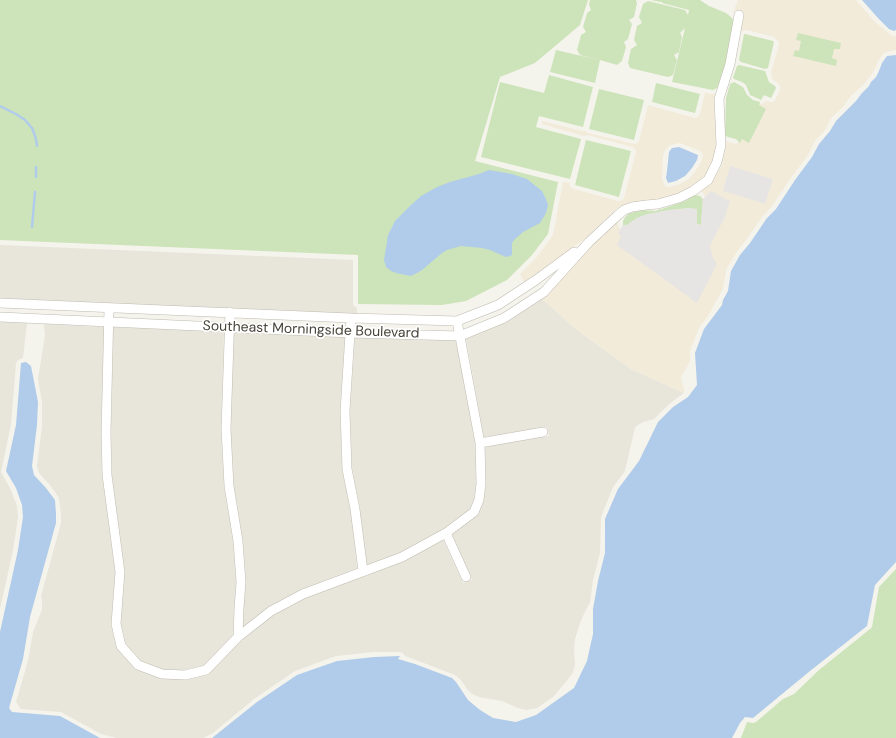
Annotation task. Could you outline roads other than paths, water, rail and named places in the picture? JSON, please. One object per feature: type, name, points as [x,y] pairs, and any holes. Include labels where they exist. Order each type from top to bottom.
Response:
[{"type":"street","name":"Southeast Morningside Boulevard","points":[[0,317],[351,333],[460,336],[504,318],[544,292],[589,242],[624,210],[632,207],[658,204],[679,198],[693,192],[708,180],[717,162],[721,145],[719,99],[730,64],[739,16]]},
{"type":"street","name":"Southeast Morningside Boulevard","points":[[0,302],[109,308],[457,321],[498,305],[589,242]]},
{"type":"street","points":[[109,308],[106,434],[107,475],[120,572],[116,624],[121,646],[138,665],[162,674],[185,675],[206,670],[238,637],[271,611],[303,594],[402,557],[446,533],[474,512],[479,500],[481,484],[480,443],[457,321]]},
{"type":"street","points":[[230,312],[226,428],[229,486],[238,541],[241,582],[238,608],[238,637]]},
{"type":"street","points":[[351,318],[345,411],[347,469],[356,509],[362,571]]},
{"type":"street","points":[[480,443],[543,432]]},
{"type":"street","points":[[446,533],[466,577]]},
{"type":"water","points":[[862,0],[896,0],[896,30],[894,31],[889,29]]},
{"type":"water","points":[[896,55],[896,562],[875,585],[867,626],[753,718],[745,717],[732,738],[212,738],[257,702],[297,675],[337,661],[400,656],[398,659],[452,678],[468,700],[493,718],[516,722],[536,715],[574,688],[587,661],[593,634],[593,609],[605,553],[605,519],[618,489],[639,461],[658,422],[673,407],[688,397],[697,385],[695,353],[704,329],[722,305],[728,291],[731,271],[740,255],[767,218],[776,209],[836,121],[869,86],[876,77],[887,56]]},
{"type":"water","points":[[679,147],[698,155],[697,160],[685,176],[668,183],[666,178],[669,152],[672,148]]},
{"type":"water","points":[[489,170],[512,174],[527,179],[542,191],[548,205],[546,213],[540,223],[523,232],[514,240],[512,243],[512,255],[506,257],[482,248],[461,246],[442,253],[422,270],[411,276],[396,273],[386,267],[384,260],[388,235],[395,221],[411,205],[421,196],[437,187]]},
{"type":"water","points":[[26,362],[31,366],[38,402],[32,466],[34,475],[55,500],[56,523],[30,617],[23,659],[9,708],[12,712],[60,716],[100,738],[0,738],[0,632],[18,550],[23,517],[22,505],[16,488],[6,471],[16,425],[21,363]]},
{"type":"waterway","points":[[0,106],[25,120],[32,128],[37,146]]},
{"type":"waterway","points":[[36,167],[36,177]]},
{"type":"waterway","points":[[32,227],[35,192]]}]
